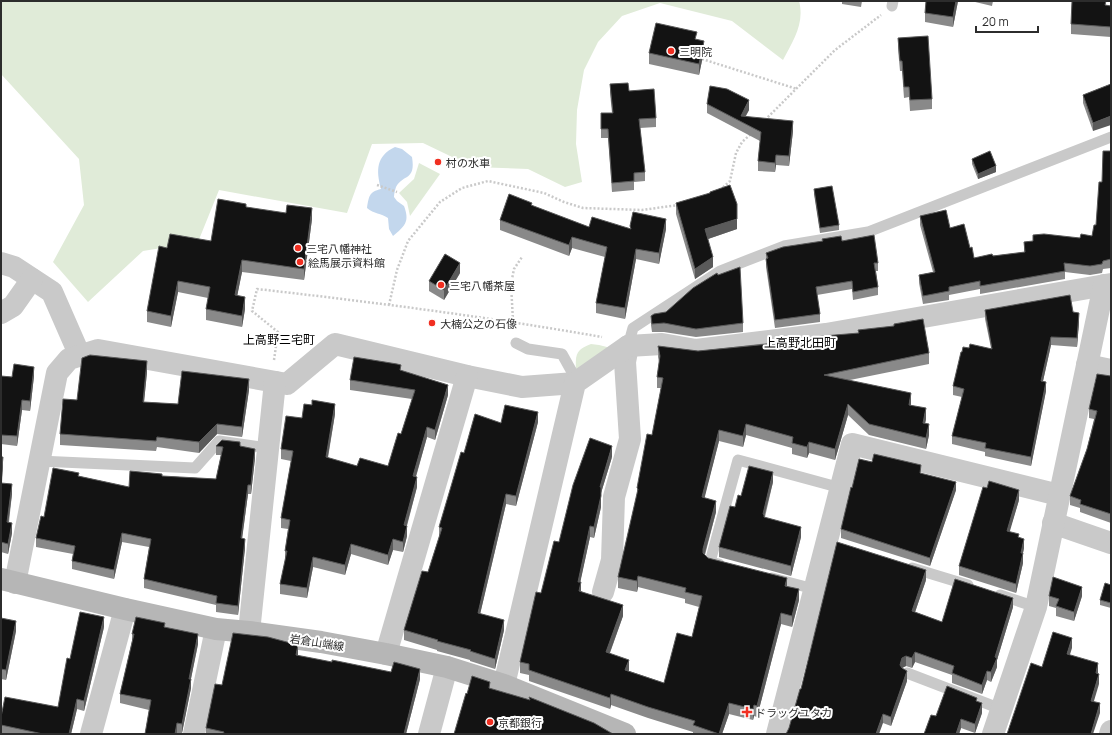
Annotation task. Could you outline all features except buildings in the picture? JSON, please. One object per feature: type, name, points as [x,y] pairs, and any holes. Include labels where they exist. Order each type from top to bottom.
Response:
[{"type":"main road","name":"岩倉山端線","points":[[8,581],[216,629],[321,642],[386,654],[447,668],[504,685],[625,734]]},
{"type":"street","points":[[1,263],[14,267],[52,292],[80,356]]},
{"type":"street","points":[[1,313],[13,306],[32,279]]},
{"type":"street","points":[[8,581],[39,461],[57,372],[69,359],[98,350],[275,374],[287,384],[335,344],[467,376],[522,387],[575,382],[628,346],[662,344],[696,350],[826,334],[1108,285],[1087,365],[1036,607],[992,734]]},
{"type":"street","points":[[603,592],[612,560],[614,497],[630,439],[625,362],[628,346]]},
{"type":"street","points":[[1087,365],[1111,370]]},
{"type":"street","points":[[249,632],[275,374]]},
{"type":"street","points":[[386,654],[467,376]]},
{"type":"street","points":[[504,685],[575,382]]},
{"type":"street","points":[[777,734],[814,589],[831,542],[841,488],[852,444],[1059,495]]},
{"type":"street","points":[[1053,523],[1111,543]]},
{"type":"street","points":[[92,734],[125,609]]},
{"type":"street","points":[[194,734],[216,629]]},
{"type":"street","points":[[429,734],[447,668]]},
{"type":"lane","points":[[628,346],[633,328],[720,271],[784,246],[868,232],[1111,137]]},
{"type":"lane","points":[[516,343],[528,349],[562,354],[572,372],[575,382]]},
{"type":"lane","points":[[39,461],[195,468],[219,442],[268,448]]},
{"type":"lane","points":[[732,568],[710,562],[738,460],[841,488]]},
{"type":"lane","points":[[902,564],[976,588]]},
{"type":"lane","points":[[762,576],[814,589]]},
{"type":"lane","points":[[991,593],[1036,607]]},
{"type":"lane","points":[[907,673],[1001,709]]},
{"type":"path","points":[[764,121],[835,50],[893,3]]},
{"type":"path","points":[[702,59],[797,89]]},
{"type":"path","points":[[714,194],[730,181],[736,153],[742,142],[753,132]]},
{"type":"path","points":[[389,305],[397,270],[408,241],[440,202],[462,188],[488,181],[544,193],[564,202],[584,208],[642,210],[679,204]]},
{"type":"path","points":[[377,185],[397,192]]},
{"type":"path","points":[[513,321],[511,284],[514,268],[522,257]]},
{"type":"path","points":[[275,374],[278,332],[252,311],[257,289],[513,321],[607,338]]},
{"type":"green space","points":[[1,1],[799,1],[800,17],[797,32],[783,60],[732,21],[660,3],[622,16],[598,42],[584,70],[577,110],[576,144],[582,182],[565,187],[528,169],[473,167],[423,143],[372,144],[347,213],[219,190],[198,242],[143,251],[88,302],[53,262],[84,205],[79,159],[1,74]]},
{"type":"green space","points":[[419,163],[440,174],[410,216],[407,202],[399,193],[414,179]]},
{"type":"green space","points":[[591,344],[611,348],[585,366],[576,369],[576,359],[578,353],[580,350]]},
{"type":"water","points":[[395,147],[402,149],[412,157],[413,165],[411,174],[402,180],[395,189],[394,197],[404,206],[406,211],[406,220],[401,229],[393,236],[389,229],[388,218],[367,208],[370,195],[381,189],[378,170],[381,159]]},
{"type":"place","name":"三明院","points":[[671,51]]},
{"type":"place","name":"村の水車","points":[[438,162]]},
{"type":"place","name":"三宅八幡神社","points":[[298,248]]},
{"type":"place","name":"絵馬展示資料館","points":[[300,262]]},
{"type":"place","name":"三宅八幡茶屋","points":[[441,285]]},
{"type":"place","name":"大楠公之の石像","points":[[432,323]]},
{"type":"place","name":"ドラッグユタカ","points":[[747,712]]},
{"type":"place","name":"京都銀行","points":[[490,722]]},
{"type":"district","name":"上高野三宅町","points":[[279,339]]},
{"type":"district","name":"上高野北田町","points":[[800,342]]}]
